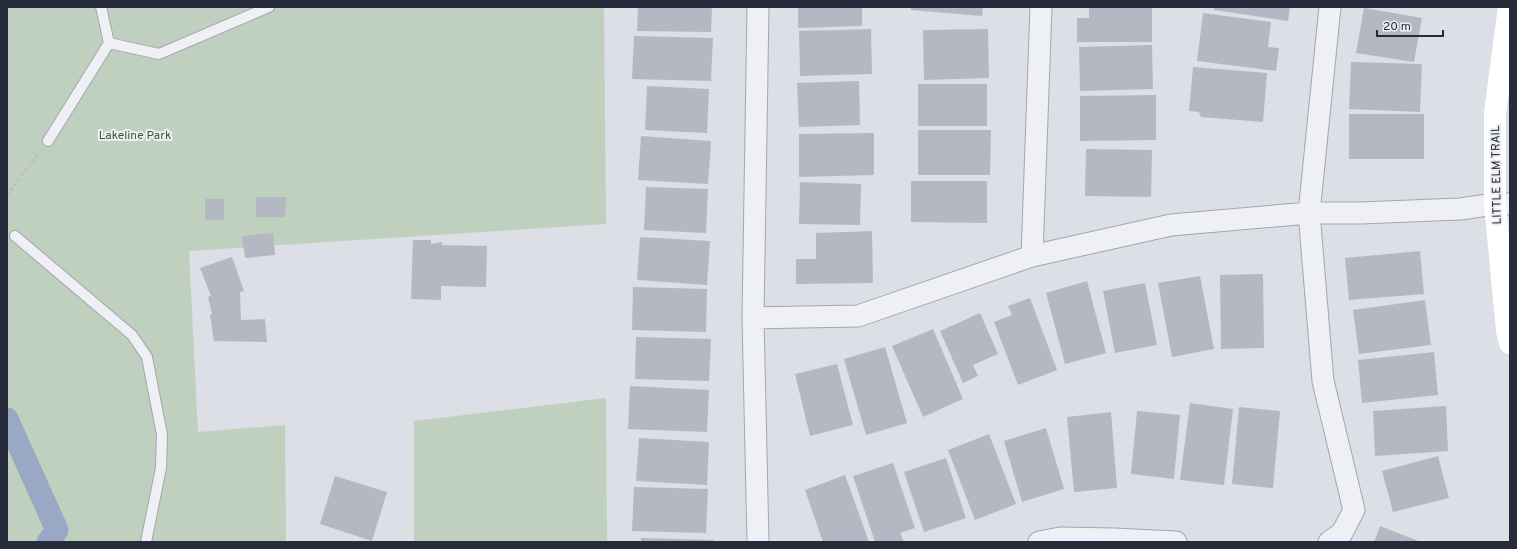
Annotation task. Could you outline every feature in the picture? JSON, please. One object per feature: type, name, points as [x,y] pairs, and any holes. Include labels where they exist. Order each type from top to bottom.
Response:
[{"type":"street","points":[[758,7],[753,318],[758,542]]},
{"type":"street","points":[[1032,256],[1041,7]]},
{"type":"street","points":[[1329,542],[1342,533],[1354,510],[1323,381],[1308,213],[1330,7]]},
{"type":"street","name":"LITTLE ELM TRAIL","points":[[1509,7],[1495,113],[1503,204],[1507,331],[1510,343]]},
{"type":"street","points":[[753,318],[858,316],[1032,256],[1171,225],[1308,213],[1360,213],[1460,209],[1503,204]]},
{"type":"street","points":[[1039,542],[1060,538],[1114,538],[1176,542]]},
{"type":"lane","points":[[48,141],[108,43],[101,7]]},
{"type":"lane","points":[[108,43],[159,54],[269,7]]},
{"type":"lane","points":[[15,236],[132,335],[147,357],[162,435],[161,468],[146,542]]},
{"type":"path","points":[[7,195],[48,141]]},
{"type":"green space","name":"Lakeline Park","points":[[7,7],[604,7],[606,224],[189,251],[198,432],[285,425],[286,542],[7,542]]},
{"type":"green space","points":[[606,398],[607,542],[414,542],[414,421]]},
{"type":"building","points":[[638,7],[712,7],[711,32],[637,31]]},
{"type":"building","points":[[798,7],[862,7],[862,26],[798,28]]},
{"type":"building","points":[[911,7],[983,7],[982,16],[911,10]]},
{"type":"building","points":[[1089,7],[1152,7],[1152,42],[1077,42],[1077,18],[1089,18]]},
{"type":"building","points":[[1214,7],[1290,7],[1288,21],[1214,10]]},
{"type":"building","points":[[1364,8],[1422,18],[1414,62],[1356,53]]},
{"type":"building","points":[[1203,13],[1271,22],[1268,47],[1279,48],[1276,71],[1197,61]]},
{"type":"building","points":[[871,29],[872,74],[800,76],[799,31]]},
{"type":"building","points":[[988,29],[989,78],[924,80],[923,30]]},
{"type":"building","points":[[634,36],[713,38],[711,81],[632,79]]},
{"type":"building","points":[[1152,45],[1153,89],[1080,91],[1079,47]]},
{"type":"building","points":[[1351,62],[1422,64],[1420,112],[1349,109]]},
{"type":"building","points":[[1193,67],[1267,73],[1263,122],[1201,117],[1199,112],[1189,111]]},
{"type":"building","points":[[859,81],[860,125],[799,127],[797,83]]},
{"type":"building","points":[[918,84],[987,84],[987,126],[918,126]]},
{"type":"building","points":[[647,86],[709,89],[707,133],[645,130]]},
{"type":"building","points":[[1156,95],[1156,140],[1080,141],[1080,96]]},
{"type":"building","points":[[1349,114],[1424,114],[1424,159],[1349,159]]},
{"type":"building","points":[[918,130],[991,130],[990,175],[918,175]]},
{"type":"building","points":[[874,133],[874,175],[799,177],[799,134]]},
{"type":"building","points":[[641,136],[711,141],[708,184],[638,180]]},
{"type":"building","points":[[1086,149],[1152,150],[1151,197],[1085,196]]},
{"type":"building","points":[[911,181],[987,181],[987,223],[911,222]]},
{"type":"building","points":[[800,182],[861,184],[860,225],[799,224]]},
{"type":"building","points":[[646,187],[708,189],[706,233],[644,230]]},
{"type":"building","points":[[256,197],[286,197],[285,217],[256,217]]},
{"type":"building","points":[[205,199],[224,199],[224,220],[205,220]]},
{"type":"building","points":[[872,231],[873,283],[796,284],[796,259],[816,259],[816,233]]},
{"type":"building","points":[[273,233],[275,255],[245,258],[242,236]]},
{"type":"building","points":[[640,237],[710,241],[707,285],[637,280]]},
{"type":"building","points":[[413,240],[431,240],[431,244],[442,242],[442,245],[487,246],[486,287],[441,286],[441,300],[411,299]]},
{"type":"building","points":[[1420,251],[1424,294],[1349,300],[1345,258]]},
{"type":"building","points":[[232,257],[244,291],[240,292],[241,320],[265,319],[267,342],[214,341],[210,315],[212,314],[208,297],[211,296],[200,268]]},
{"type":"building","points":[[1263,274],[1264,348],[1221,349],[1220,275]]},
{"type":"building","points":[[1200,276],[1214,349],[1172,357],[1158,283]]},
{"type":"building","points":[[1087,281],[1106,353],[1065,364],[1046,293]]},
{"type":"building","points":[[1145,283],[1157,345],[1115,353],[1103,291]]},
{"type":"building","points":[[633,287],[707,289],[706,332],[632,330]]},
{"type":"building","points":[[1030,298],[1057,370],[1018,385],[994,322],[1012,315],[1008,306]]},
{"type":"building","points":[[1425,300],[1431,345],[1359,354],[1353,310]]},
{"type":"building","points":[[980,313],[998,354],[973,365],[978,376],[963,383],[940,331]]},
{"type":"building","points":[[933,329],[963,399],[923,417],[892,346]]},
{"type":"building","points":[[636,337],[711,339],[709,381],[635,379]]},
{"type":"building","points":[[885,347],[907,423],[866,435],[844,359]]},
{"type":"building","points":[[1434,352],[1438,395],[1362,403],[1358,360]]},
{"type":"building","points":[[837,364],[853,425],[810,436],[795,374]]},
{"type":"building","points":[[630,386],[709,390],[707,432],[628,429]]},
{"type":"building","points":[[1190,403],[1233,409],[1224,485],[1180,480]]},
{"type":"building","points":[[1446,406],[1448,451],[1375,456],[1373,411]]},
{"type":"building","points":[[1239,407],[1280,411],[1273,488],[1232,484]]},
{"type":"building","points":[[1137,411],[1180,415],[1174,479],[1131,474]]},
{"type":"building","points":[[1111,412],[1117,488],[1074,492],[1067,417]]},
{"type":"building","points":[[1046,428],[1064,489],[1022,502],[1004,441]]},
{"type":"building","points":[[989,434],[1016,504],[975,520],[948,450]]},
{"type":"building","points":[[639,438],[709,442],[707,485],[636,481]]},
{"type":"building","points":[[1438,456],[1449,498],[1393,512],[1382,471]]},
{"type":"building","points":[[946,458],[966,518],[924,532],[904,472]]},
{"type":"building","points":[[893,463],[915,528],[900,533],[904,542],[875,542],[853,476]]},
{"type":"building","points":[[845,475],[869,542],[823,542],[805,490]]},
{"type":"building","points":[[335,476],[387,492],[372,541],[320,524]]},
{"type":"building","points":[[634,487],[708,489],[706,533],[632,531]]},
{"type":"building","points":[[1380,526],[1421,542],[1374,542]]},
{"type":"building","points":[[641,538],[714,540],[714,542],[641,542]]},
{"type":"waterway","points":[[7,419],[57,530],[48,542]]}]
